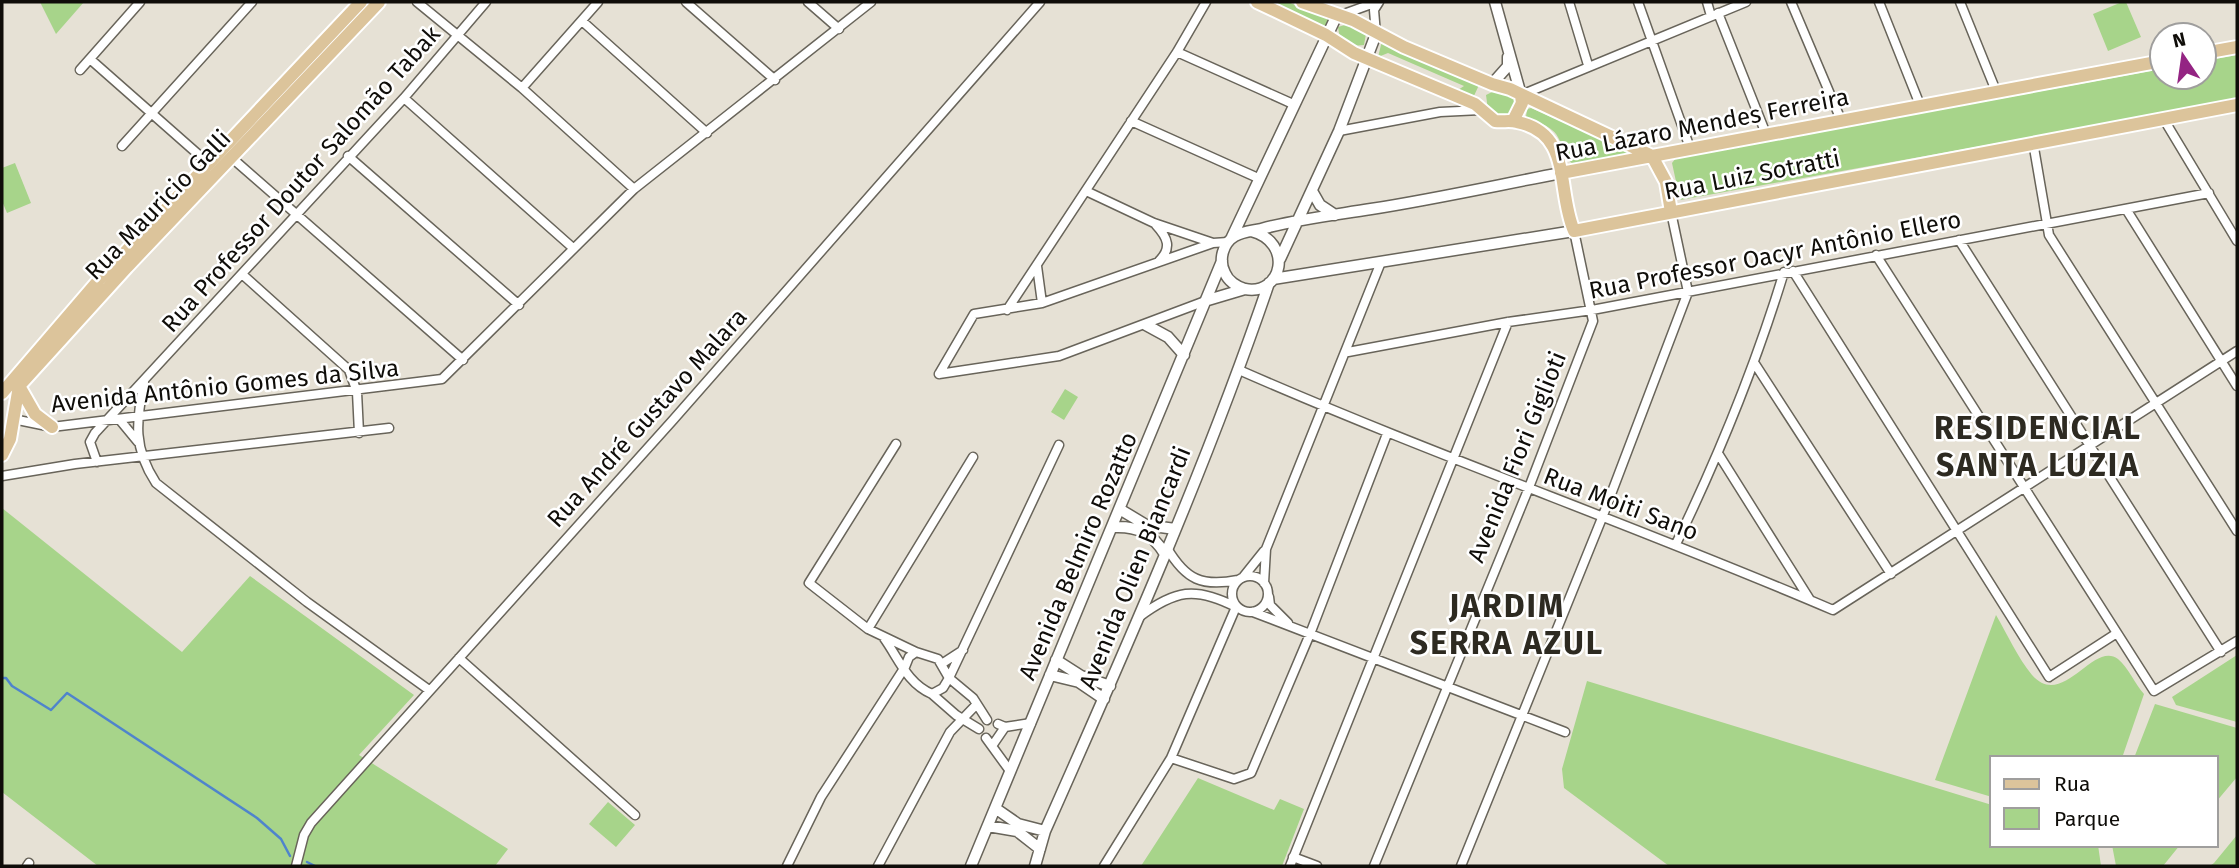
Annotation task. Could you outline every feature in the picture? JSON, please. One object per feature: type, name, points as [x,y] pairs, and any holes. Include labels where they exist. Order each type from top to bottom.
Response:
[{"type":"main road","name":"Rua Mauricio Galli","points":[[2,393],[99,280],[361,2]]},
{"type":"main road","name":"Rua Mauricio Galli","points":[[19,386],[127,267],[379,2]]},
{"type":"main road","points":[[1257,2],[1326,35],[1367,59],[1479,107],[1495,121],[1513,121],[1522,103],[1521,95]]},
{"type":"main road","points":[[1302,2],[1353,20],[1376,34],[1521,95],[1652,156],[1661,169],[1671,212]]},
{"type":"main road","points":[[2218,50],[2237,47]]},
{"type":"main road","name":"Rua Lázaro Mendes Ferreira","points":[[1561,173],[2148,64]]},
{"type":"main road","points":[[1479,107],[1484,88],[1492,84]]},
{"type":"main road","name":"Rua Luiz Sotratti","points":[[1574,231],[2237,105]]},
{"type":"main road","name":"Avenida Fiori Giglioti","points":[[1513,121],[1549,136],[1561,173],[1568,217],[1574,231]]},
{"type":"main road","points":[[2,455],[10,439],[5,421],[19,386]]},
{"type":"main road","points":[[19,386],[35,415],[52,427]]},
{"type":"street","points":[[80,70],[137,5],[126,2]]},
{"type":"street","points":[[122,146],[252,2]]},
{"type":"street","points":[[417,2],[522,88],[634,189]]},
{"type":"street","name":"Rua Professor Doutor Salomão Tabak","points":[[97,462],[90,442],[108,420],[243,275],[295,213],[404,98],[486,2]]},
{"type":"street","points":[[522,88],[598,2]]},
{"type":"street","points":[[686,2],[775,80]]},
{"type":"street","points":[[808,2],[839,29]]},
{"type":"street","points":[[232,158],[463,360],[634,189],[871,2]]},
{"type":"street","name":"Rua André Gustavo Malara","points":[[296,866],[299,848],[311,823],[1040,2]]},
{"type":"street","points":[[1007,310],[1177,52],[1206,2]]},
{"type":"street","points":[[1246,289],[1233,284],[1225,274],[1222,261],[1229,241],[1336,16],[1378,2]]},
{"type":"street","points":[[1280,259],[1276,245],[1265,235],[1251,231],[1229,241],[1213,243],[1042,303],[974,314],[939,374],[1059,356],[1208,300],[1246,289],[1258,289],[1271,281],[1339,131],[1367,59],[1376,34],[1374,10],[1378,2]]},
{"type":"street","points":[[1495,2],[1521,95],[1588,65],[1746,2]]},
{"type":"street","points":[[1569,2],[1588,65]]},
{"type":"street","points":[[1638,2],[1649,40],[1690,148]]},
{"type":"street","points":[[1707,2],[1715,14],[1766,134]]},
{"type":"street","points":[[1791,2],[1841,120]]},
{"type":"street","points":[[1879,2],[1920,105]]},
{"type":"street","points":[[1972,2],[1961,4],[1996,91]]},
{"type":"street","points":[[582,21],[707,133]]},
{"type":"street","points":[[1492,84],[1508,66],[1508,49]]},
{"type":"street","points":[[1177,52],[1293,104]]},
{"type":"street","points":[[90,60],[208,163]]},
{"type":"street","points":[[404,98],[573,248]]},
{"type":"street","points":[[1339,131],[1479,107]]},
{"type":"street","points":[[2163,118],[2237,241]]},
{"type":"street","points":[[1131,121],[1258,178]]},
{"type":"street","points":[[2033,142],[2049,235],[2237,531]]},
{"type":"street","points":[[348,156],[519,305]]},
{"type":"street","name":"Rua Lázaro Mendes Ferreira","points":[[1251,231],[1299,219],[1335,215],[1561,173]]},
{"type":"street","points":[[1086,191],[1154,223],[1213,243]]},
{"type":"street","points":[[1312,191],[1320,205],[1335,215]]},
{"type":"street","name":"Rua Professor Oacyr Antônio Ellero","points":[[1348,352],[1508,322],[1592,310],[2209,193]]},
{"type":"street","points":[[2126,209],[2237,386]]},
{"type":"street","points":[[1461,866],[1602,518],[1688,292],[1671,212]]},
{"type":"street","points":[[1154,223],[1167,239],[1168,247],[1158,262]]},
{"type":"street","name":"Rua Luiz Sotratti","points":[[1271,281],[1574,231]]},
{"type":"street","name":"Avenida Fiori Giglioti","points":[[1374,866],[1528,490],[1593,321],[1574,231]]},
{"type":"street","points":[[1959,240],[2221,652]]},
{"type":"street","points":[[1876,255],[2023,490],[2154,691],[2237,641]]},
{"type":"street","name":"Avenida Belmiro Rozatto","points":[[971,866],[1114,527],[1222,261]]},
{"type":"street","points":[[1296,629],[1270,605],[1264,583],[1266,549],[1294,475],[1348,352],[1381,262]]},
{"type":"street","points":[[1037,266],[1042,303]]},
{"type":"street","points":[[1676,544],[1719,455],[1789,272]]},
{"type":"street","points":[[1789,272],[2049,677],[2117,633]]},
{"type":"street","points":[[243,275],[349,370],[357,392],[359,433]]},
{"type":"street","name":"Avenida Olien Biancardi","points":[[1038,860],[1045,831],[1139,617],[1239,370],[1271,281]]},
{"type":"street","points":[[1290,866],[1508,322]]},
{"type":"street","points":[[1146,325],[1168,337],[1184,355]]},
{"type":"street","points":[[1755,364],[1891,574],[2237,351]]},
{"type":"street","name":"Avenida Antônio Gomes da Silva","points":[[5,421],[52,427],[357,392],[442,380],[463,360]]},
{"type":"street","name":"Rua Moiti Sano","points":[[1239,370],[1387,434],[1528,490],[1676,544],[1833,610],[1891,574]]},
{"type":"street","points":[[144,382],[137,417],[139,444],[141,458],[156,483],[307,602],[429,690]]},
{"type":"street","points":[[140,400],[155,415]]},
{"type":"street","points":[[119,419],[139,444]]},
{"type":"street","points":[[2,476],[97,462],[389,428]]},
{"type":"street","points":[[1171,758],[1234,779],[1251,773],[1310,634],[1387,434]]},
{"type":"street","points":[[895,444],[809,583],[868,629],[943,663],[949,678],[976,705],[986,720]]},
{"type":"street","points":[[932,694],[943,688],[949,678],[1059,445]]},
{"type":"street","points":[[1719,455],[1810,600]]},
{"type":"street","points":[[868,629],[973,457]]},
{"type":"street","points":[[1121,510],[1146,525],[1175,529]]},
{"type":"street","points":[[1114,527],[1130,526],[1144,531],[1157,541],[1178,568],[1196,580],[1217,584],[1254,576],[1264,583]]},
{"type":"street","points":[[1104,866],[1171,758],[1236,607],[1231,590],[1266,549]]},
{"type":"street","points":[[1139,617],[1162,600],[1187,592],[1213,595],[1236,607],[1374,657],[1565,732]]},
{"type":"street","points":[[1253,612],[1264,606],[1268,594]]},
{"type":"street","points":[[884,638],[905,667],[910,681],[979,729]]},
{"type":"street","points":[[943,663],[963,650]]},
{"type":"street","points":[[787,866],[821,797],[909,657],[916,652]]},
{"type":"street","points":[[459,658],[635,815]]},
{"type":"street","points":[[1056,660],[1081,676],[1110,686]]},
{"type":"street","points":[[1050,676],[1079,681],[1104,699]]},
{"type":"street","points":[[889,688],[910,681]]},
{"type":"street","points":[[878,866],[950,732],[976,705]]},
{"type":"street","points":[[992,746],[1001,726],[1031,723]]},
{"type":"street","points":[[986,738],[1010,771]]},
{"type":"street","points":[[995,807],[1018,824],[1045,831]]},
{"type":"street","points":[[988,826],[1017,831],[1038,860]]},
{"type":"street","points":[[1293,857],[1317,866]]},
{"type":"green space","points":[[40,2],[84,2],[56,34]]},
{"type":"green space","points":[[1268,2],[1288,2],[1331,20],[1326,29]]},
{"type":"green space","points":[[2126,2],[2141,37],[2108,51],[2093,14]]},
{"type":"green space","points":[[1348,24],[1366,34],[1364,45],[1352,46],[1340,39],[1338,27]]},
{"type":"green space","points":[[1382,41],[1479,85],[1473,98],[1458,90],[1464,86],[1388,53],[1378,57]]},
{"type":"green space","points":[[2237,55],[2237,100],[1680,200],[1672,163],[1676,158],[2148,72],[2148,91],[2218,91],[2218,58]]},
{"type":"green space","points":[[1498,89],[1511,94],[1516,102],[1514,114],[1502,118],[1488,110],[1486,95]]},
{"type":"green space","points":[[1531,108],[1632,153],[1631,156],[1572,163],[1565,158],[1560,140],[1553,130],[1526,117],[1527,109]]},
{"type":"green space","points":[[15,163],[31,203],[7,213],[2,201],[2,168]]},
{"type":"green space","points":[[1065,389],[1078,397],[1064,420],[1051,412]]},
{"type":"green space","points":[[2,508],[182,652],[250,576],[414,695],[359,755],[508,849],[495,866],[98,866],[2,792]]},
{"type":"green space","points":[[1996,615],[2017,654],[2032,675],[2044,684],[2055,685],[2098,658],[2108,656],[2122,662],[2144,694],[2123,756],[1990,756],[1990,796],[1935,780]]},
{"type":"green space","points":[[2237,655],[2237,722],[2176,705],[2172,697]]},
{"type":"green space","points":[[1587,681],[1990,804],[1990,847],[2098,847],[2101,866],[1669,866],[1564,788],[1562,769]]},
{"type":"green space","points":[[2155,704],[2237,728],[2237,777],[2218,800],[2218,756],[2135,756]]},
{"type":"green space","points":[[1198,778],[1274,810],[1280,799],[1304,809],[1282,866],[1141,866]]},
{"type":"green space","points":[[608,802],[635,825],[616,847],[589,824]]},
{"type":"green space","points":[[2237,835],[2237,866],[2210,866],[2214,863]]},
{"type":"green space","points":[[2112,847],[2178,847],[2163,866],[2116,866]]},
{"type":"waterway","points":[[2,678],[6,678],[12,686],[51,710],[67,693],[257,818],[281,839],[290,856]]},
{"type":"waterway","points":[[307,862],[315,866]]},
{"type":"district","name":"RESIDENCIAL SANTA LUZIA","points":[[2038,446]]},
{"type":"district","name":"JARDIM SERRA AZUL","points":[[1507,624]]}]
